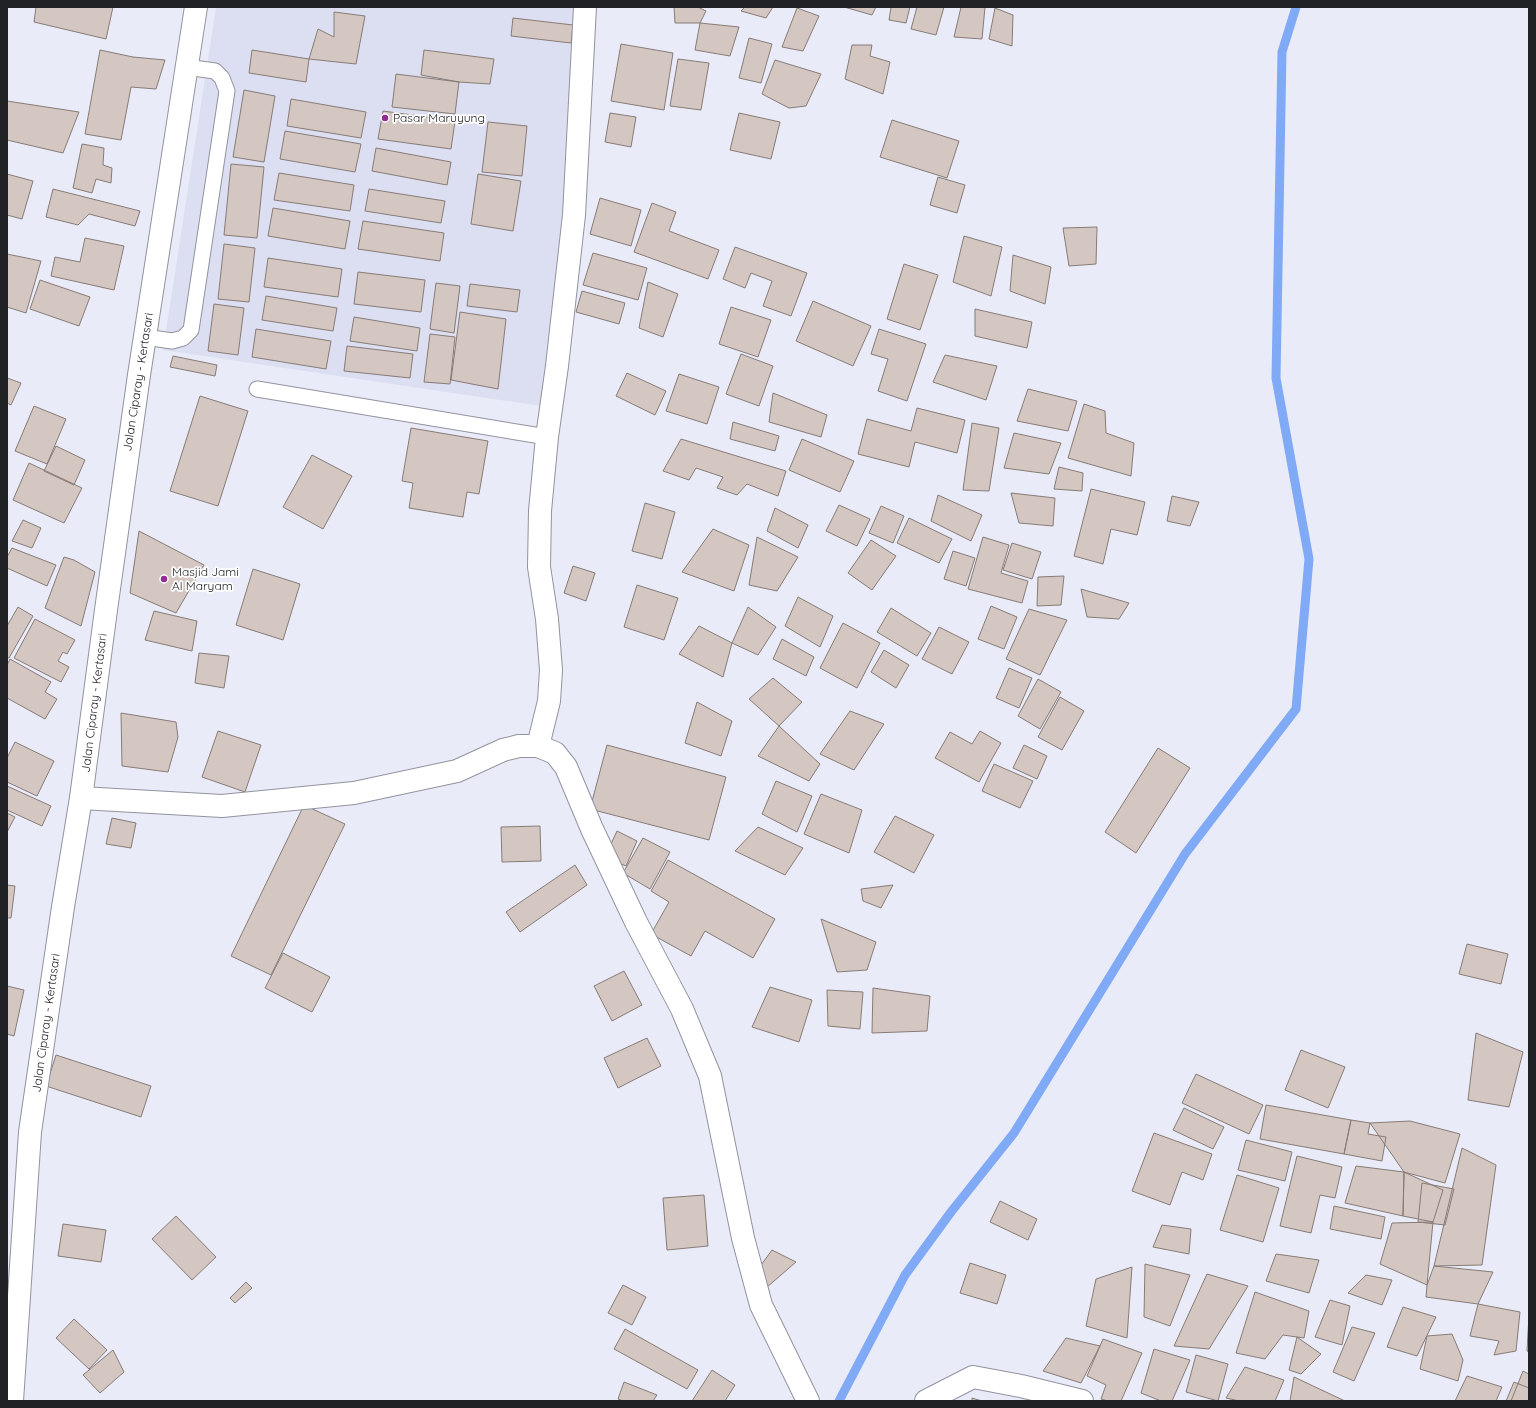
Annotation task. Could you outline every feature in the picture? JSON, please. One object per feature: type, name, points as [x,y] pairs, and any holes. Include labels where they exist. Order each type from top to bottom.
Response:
[{"type":"street","name":"Jalan Ciparay - Kertasari","points":[[12,1401],[30,1132],[57,946],[82,798],[122,494],[196,7]]},
{"type":"street","points":[[538,746],[549,701],[551,670],[547,619],[539,567],[540,511],[547,437],[557,366],[574,215],[585,7]]},
{"type":"street","points":[[82,798],[222,806],[354,793],[457,771],[503,750],[519,746],[538,746],[555,753],[566,766],[592,828],[636,922],[682,1008],[710,1076],[744,1238],[761,1305],[788,1363],[808,1401]]},
{"type":"street","points":[[926,1401],[972,1377],[1021,1386],[1082,1401]]},
{"type":"lane","points":[[145,337],[172,341],[183,338],[190,330],[227,91],[222,78],[215,71],[186,67]]},
{"type":"lane","points":[[256,389],[547,437]]},
{"type":"shaded area","name":"Pasar Maruyung","points":[[216,7],[582,7],[561,228],[541,406],[163,350]]},
{"type":"building","points":[[36,7],[113,7],[106,39],[34,22]]},
{"type":"building","points":[[674,7],[698,7],[706,11],[700,23],[675,23]]},
{"type":"building","points":[[745,7],[773,7],[766,18],[741,11]]},
{"type":"building","points":[[844,7],[876,7],[872,15]]},
{"type":"building","points":[[891,7],[910,7],[906,23],[889,20]]},
{"type":"building","points":[[917,7],[944,7],[936,35],[911,29]]},
{"type":"building","points":[[961,7],[985,7],[982,39],[954,37]]},
{"type":"building","points":[[797,8],[819,16],[803,51],[782,47]]},
{"type":"building","points":[[995,8],[1013,15],[1012,46],[989,39]]},
{"type":"building","points":[[334,12],[365,16],[356,64],[309,59],[318,29],[334,37]]},
{"type":"building","points":[[513,18],[573,25],[571,43],[511,36]]},
{"type":"building","points":[[700,23],[739,27],[730,56],[695,50]]},
{"type":"building","points":[[749,38],[772,44],[761,83],[739,78]]},
{"type":"building","points":[[621,44],[673,53],[664,110],[611,101]]},
{"type":"building","points":[[852,45],[872,45],[870,56],[890,62],[883,94],[845,79]]},
{"type":"building","points":[[100,50],[133,57],[165,60],[156,89],[131,87],[121,140],[85,134]]},
{"type":"building","points":[[252,50],[309,59],[306,82],[249,73]]},
{"type":"building","points":[[424,50],[494,59],[490,84],[459,82],[421,75]]},
{"type":"building","points":[[678,59],[709,63],[701,110],[670,106]]},
{"type":"building","points":[[775,60],[821,74],[806,106],[789,108],[762,94]]},
{"type":"building","points":[[396,74],[459,82],[455,114],[392,107]]},
{"type":"building","points":[[244,90],[275,96],[264,162],[233,157]]},
{"type":"building","points":[[291,99],[366,112],[361,138],[287,126]]},
{"type":"building","points":[[7,101],[79,112],[63,153],[7,140]]},
{"type":"building","points":[[383,111],[455,121],[451,149],[378,139]]},
{"type":"building","points":[[610,113],[636,117],[631,147],[605,142]]},
{"type":"building","points":[[739,113],[780,122],[771,159],[730,150]]},
{"type":"building","points":[[892,120],[959,141],[947,178],[880,157]]},
{"type":"building","points":[[488,122],[527,126],[522,176],[482,172]]},
{"type":"building","points":[[285,131],[361,144],[355,172],[280,159]]},
{"type":"building","points":[[82,144],[104,148],[103,165],[112,168],[111,183],[96,179],[92,193],[73,188]]},
{"type":"building","points":[[376,148],[451,162],[447,185],[372,171]]},
{"type":"building","points":[[231,164],[264,167],[257,238],[224,235]]},
{"type":"building","points":[[279,173],[354,185],[350,211],[274,200]]},
{"type":"building","points":[[7,174],[33,181],[22,219],[7,215]]},
{"type":"building","points":[[478,174],[521,181],[513,231],[471,224]]},
{"type":"building","points":[[938,177],[965,185],[957,213],[930,205]]},
{"type":"building","points":[[53,189],[140,211],[135,226],[89,214],[78,225],[46,217]]},
{"type":"building","points":[[369,189],[445,201],[441,223],[365,211]]},
{"type":"building","points":[[600,198],[641,210],[631,246],[590,234]]},
{"type":"building","points":[[652,203],[676,212],[669,231],[719,250],[708,279],[634,252]]},
{"type":"building","points":[[273,208],[350,221],[345,249],[268,236]]},
{"type":"building","points":[[363,221],[444,233],[440,261],[358,249]]},
{"type":"building","points":[[1097,227],[1096,264],[1069,266],[1063,228]]},
{"type":"building","points":[[964,236],[1002,247],[991,296],[953,282]]},
{"type":"building","points":[[85,238],[124,246],[114,290],[51,276],[55,257],[80,262]]},
{"type":"building","points":[[224,244],[255,248],[249,302],[218,299]]},
{"type":"building","points":[[735,247],[807,273],[791,316],[763,306],[772,281],[751,273],[745,288],[723,279]]},
{"type":"building","points":[[593,253],[647,268],[638,300],[583,285]]},
{"type":"building","points":[[7,254],[41,261],[26,313],[7,307]]},
{"type":"building","points":[[1013,255],[1051,267],[1045,304],[1010,291]]},
{"type":"building","points":[[268,258],[342,269],[338,297],[264,287]]},
{"type":"building","points":[[904,264],[938,275],[920,330],[887,319]]},
{"type":"building","points":[[358,272],[425,280],[421,312],[354,304]]},
{"type":"building","points":[[40,280],[90,297],[79,326],[30,309]]},
{"type":"building","points":[[648,282],[678,294],[663,337],[639,328]]},
{"type":"building","points":[[436,283],[460,286],[454,333],[430,329]]},
{"type":"building","points":[[470,284],[520,290],[517,312],[467,306]]},
{"type":"building","points":[[582,291],[625,303],[619,324],[576,312]]},
{"type":"building","points":[[266,296],[337,308],[333,331],[262,320]]},
{"type":"building","points":[[813,301],[871,326],[853,366],[796,341]]},
{"type":"building","points":[[214,304],[244,308],[238,355],[208,351]]},
{"type":"building","points":[[731,307],[771,320],[758,357],[719,344]]},
{"type":"building","points":[[975,309],[1032,322],[1027,348],[975,336]]},
{"type":"building","points":[[460,312],[506,319],[498,389],[451,380]]},
{"type":"building","points":[[354,317],[420,328],[417,351],[350,341]]},
{"type":"building","points":[[256,329],[331,341],[326,369],[252,357]]},
{"type":"building","points":[[879,329],[926,344],[907,401],[878,391],[888,359],[871,354]]},
{"type":"building","points":[[430,334],[455,337],[450,384],[424,382]]},
{"type":"building","points":[[347,346],[413,354],[410,378],[344,371]]},
{"type":"building","points":[[741,354],[773,366],[759,406],[726,394]]},
{"type":"building","points":[[945,355],[997,366],[986,400],[933,382]]},
{"type":"building","points":[[173,356],[217,365],[215,376],[170,367]]},
{"type":"building","points":[[627,373],[666,391],[655,415],[616,396]]},
{"type":"building","points":[[679,374],[719,387],[707,424],[666,411]]},
{"type":"building","points":[[7,378],[21,383],[11,405],[7,403]]},
{"type":"building","points":[[1028,389],[1077,401],[1068,431],[1017,421]]},
{"type":"building","points":[[773,393],[827,415],[821,437],[769,422]]},
{"type":"building","points":[[200,396],[248,411],[218,506],[170,491]]},
{"type":"building","points":[[1084,404],[1105,411],[1106,433],[1134,443],[1131,476],[1068,458]]},
{"type":"building","points":[[34,406],[66,419],[47,464],[15,451]]},
{"type":"building","points":[[917,408],[965,420],[957,453],[915,442],[909,467],[858,454],[867,419],[911,431]]},
{"type":"building","points":[[733,422],[779,436],[775,451],[730,439]]},
{"type":"building","points":[[972,423],[999,428],[989,491],[963,490]]},
{"type":"building","points":[[411,428],[488,441],[479,494],[467,492],[463,517],[409,508],[413,483],[402,481]]},
{"type":"building","points":[[1014,433],[1061,443],[1049,474],[1004,468]]},
{"type":"building","points":[[681,439],[786,471],[778,496],[747,484],[737,495],[717,488],[723,477],[696,468],[689,480],[663,471]]},
{"type":"building","points":[[802,439],[854,461],[840,492],[789,470]]},
{"type":"building","points":[[56,446],[85,460],[74,485],[44,471]]},
{"type":"building","points":[[312,455],[352,476],[323,529],[283,507]]},
{"type":"building","points":[[29,463],[82,488],[64,523],[13,500]]},
{"type":"building","points":[[1059,467],[1083,473],[1082,491],[1054,489]]},
{"type":"building","points":[[1091,489],[1145,502],[1137,535],[1111,529],[1103,564],[1074,556]]},
{"type":"building","points":[[1011,493],[1055,498],[1053,526],[1019,523]]},
{"type":"building","points":[[938,495],[982,515],[971,541],[931,521]]},
{"type":"building","points":[[1172,496],[1199,502],[1190,526],[1167,521]]},
{"type":"building","points":[[645,503],[675,512],[662,559],[632,551]]},
{"type":"building","points":[[839,505],[870,519],[857,546],[826,531]]},
{"type":"building","points":[[881,506],[904,516],[893,543],[869,533]]},
{"type":"building","points":[[775,508],[808,525],[798,548],[767,531]]},
{"type":"building","points":[[909,518],[952,539],[939,563],[897,543]]},
{"type":"building","points":[[23,520],[41,528],[32,548],[12,541]]},
{"type":"building","points":[[713,529],[749,545],[734,591],[682,572]]},
{"type":"building","name":"Masjid Jami Al Maryam","points":[[139,531],[204,565],[176,613],[130,593]]},
{"type":"building","points":[[757,537],[798,557],[777,591],[749,585]]},
{"type":"building","points":[[983,537],[1009,545],[1001,573],[1028,581],[1022,603],[968,589]]},
{"type":"building","points":[[871,540],[896,556],[872,590],[848,573]]},
{"type":"building","points":[[1012,543],[1041,552],[1032,579],[1003,570]]},
{"type":"building","points":[[12,548],[56,565],[47,586],[7,568],[7,557]]},
{"type":"building","points":[[953,551],[975,558],[966,586],[944,579]]},
{"type":"building","points":[[64,557],[74,560],[95,572],[81,626],[45,608]]},
{"type":"building","points":[[573,566],[595,573],[586,601],[564,593]]},
{"type":"building","points":[[253,569],[300,584],[283,640],[236,625]]},
{"type":"building","points":[[1064,576],[1061,605],[1037,606],[1038,577]]},
{"type":"building","points":[[637,585],[678,598],[664,640],[624,627]]},
{"type":"building","points":[[1081,589],[1129,603],[1119,619],[1087,617]]},
{"type":"building","points":[[798,597],[833,616],[820,647],[785,626]]},
{"type":"building","points":[[991,606],[1017,617],[1004,649],[978,639]]},
{"type":"building","points":[[18,607],[33,616],[9,658],[7,657],[7,626]]},
{"type":"building","points":[[748,607],[776,627],[758,655],[732,643]]},
{"type":"building","points":[[891,608],[931,633],[917,656],[877,632]]},
{"type":"building","points":[[1029,609],[1067,620],[1040,675],[1006,659]]},
{"type":"building","points":[[154,611],[197,621],[192,651],[145,640]]},
{"type":"building","points":[[35,619],[75,640],[67,654],[63,652],[58,661],[69,667],[61,682],[14,658]]},
{"type":"building","points":[[843,623],[880,643],[857,688],[820,668]]},
{"type":"building","points":[[699,626],[732,643],[723,677],[679,654]]},
{"type":"building","points":[[939,627],[969,642],[952,674],[922,659]]},
{"type":"building","points":[[782,639],[814,657],[806,676],[773,659]]},
{"type":"building","points":[[884,650],[909,665],[896,688],[871,672]]},
{"type":"building","points":[[199,653],[229,656],[224,688],[195,683]]},
{"type":"building","points":[[10,659],[51,682],[45,692],[57,699],[45,719],[7,698],[7,665]]},
{"type":"building","points":[[1009,668],[1032,678],[1019,708],[996,698]]},
{"type":"building","points":[[773,678],[802,702],[779,726],[749,699]]},
{"type":"building","points":[[1038,679],[1061,692],[1040,729],[1018,716]]},
{"type":"building","points":[[1060,697],[1084,711],[1062,750],[1038,737]]},
{"type":"building","points":[[697,702],[732,721],[721,756],[685,743]]},
{"type":"building","points":[[850,711],[884,724],[854,770],[820,754]]},
{"type":"building","points":[[121,713],[176,722],[178,737],[168,772],[122,766]]},
{"type":"building","points":[[779,726],[820,764],[809,781],[758,756]]},
{"type":"building","points":[[218,731],[261,745],[245,792],[202,777]]},
{"type":"building","points":[[980,731],[1001,743],[979,782],[935,758],[950,732],[972,744]]},
{"type":"building","points":[[15,742],[54,761],[37,796],[7,782],[7,758]]},
{"type":"building","points":[[607,745],[726,777],[709,840],[590,809]]},
{"type":"building","points":[[1024,745],[1047,756],[1037,779],[1013,768]]},
{"type":"building","points":[[1158,748],[1190,768],[1136,853],[1105,832]]},
{"type":"building","points":[[994,764],[1033,781],[1020,808],[982,791]]},
{"type":"building","points":[[776,781],[812,796],[797,832],[762,814]]},
{"type":"building","points":[[7,786],[51,806],[42,826],[7,810]]},
{"type":"building","points":[[821,794],[862,810],[849,853],[804,834]]},
{"type":"building","points":[[304,805],[345,824],[271,975],[231,956]]},
{"type":"building","points":[[7,813],[15,817],[7,832]]},
{"type":"building","points":[[895,816],[934,835],[914,873],[874,852]]},
{"type":"building","points":[[112,818],[136,823],[131,848],[106,844]]},
{"type":"building","points":[[540,826],[541,861],[502,862],[501,827]]},
{"type":"building","points":[[758,827],[803,848],[785,875],[735,851]]},
{"type":"building","points":[[617,831],[637,841],[626,866],[605,857]]},
{"type":"building","points":[[643,838],[670,852],[650,889],[623,873]]},
{"type":"building","points":[[668,860],[775,919],[753,958],[705,931],[691,956],[651,934],[669,902],[651,891]]},
{"type":"building","points":[[575,865],[587,885],[520,932],[506,912]]},
{"type":"building","points":[[7,885],[15,886],[11,918],[7,918]]},
{"type":"building","points":[[893,885],[881,908],[863,901],[861,889]]},
{"type":"building","points":[[821,919],[876,942],[867,970],[837,972]]},
{"type":"building","points":[[1467,944],[1508,954],[1501,984],[1459,974]]},
{"type":"building","points":[[283,953],[330,977],[312,1012],[265,988]]},
{"type":"building","points":[[624,971],[642,1005],[612,1021],[594,986]]},
{"type":"building","points":[[7,986],[24,990],[14,1036],[7,1034]]},
{"type":"building","points":[[770,987],[812,1000],[799,1042],[752,1027]]},
{"type":"building","points":[[873,988],[930,996],[927,1031],[872,1033]]},
{"type":"building","points":[[827,990],[863,992],[860,1029],[828,1026]]},
{"type":"building","points":[[1476,1033],[1523,1052],[1509,1107],[1468,1100]]},
{"type":"building","points":[[647,1038],[661,1066],[618,1088],[604,1058]]},
{"type":"building","points":[[1301,1050],[1345,1067],[1328,1108],[1285,1090]]},
{"type":"building","points":[[56,1055],[151,1086],[141,1117],[46,1086]]},
{"type":"building","points":[[1196,1074],[1263,1105],[1249,1134],[1182,1103]]},
{"type":"building","points":[[1266,1105],[1351,1120],[1344,1154],[1260,1139]]},
{"type":"building","points":[[1184,1108],[1224,1127],[1213,1149],[1173,1130]]},
{"type":"building","points":[[1351,1120],[1370,1123],[1368,1134],[1386,1137],[1382,1161],[1344,1154]]},
{"type":"building","points":[[1410,1121],[1460,1134],[1445,1183],[1404,1172],[1370,1123]]},
{"type":"building","points":[[1154,1133],[1212,1154],[1203,1180],[1182,1172],[1170,1205],[1132,1191]]},
{"type":"building","points":[[1246,1140],[1292,1152],[1285,1181],[1238,1170]]},
{"type":"building","points":[[1462,1148],[1496,1165],[1482,1265],[1434,1266]]},
{"type":"building","points":[[1297,1156],[1342,1167],[1335,1198],[1320,1195],[1311,1233],[1280,1226]]},
{"type":"building","points":[[1356,1166],[1404,1172],[1403,1216],[1345,1203]]},
{"type":"building","points":[[1404,1172],[1443,1190],[1433,1222],[1403,1216]]},
{"type":"building","points":[[1237,1175],[1279,1188],[1263,1242],[1220,1230]]},
{"type":"building","points":[[1422,1183],[1454,1189],[1445,1225],[1418,1222]]},
{"type":"building","points":[[704,1195],[708,1246],[667,1250],[663,1198]]},
{"type":"building","points":[[1000,1201],[1037,1219],[1028,1240],[990,1222]]},
{"type":"building","points":[[1334,1206],[1385,1217],[1381,1239],[1330,1229]]},
{"type":"building","points":[[176,1216],[216,1257],[192,1280],[152,1239]]},
{"type":"building","points":[[1433,1222],[1427,1285],[1380,1264],[1392,1223]]},
{"type":"building","points":[[63,1224],[106,1230],[101,1262],[58,1256]]},
{"type":"building","points":[[1162,1225],[1191,1229],[1189,1254],[1153,1247]]},
{"type":"building","points":[[772,1250],[796,1262],[766,1288],[756,1272]]},
{"type":"building","points":[[1276,1254],[1319,1260],[1309,1293],[1266,1281]]},
{"type":"building","points":[[970,1263],[1006,1275],[997,1304],[960,1293]]},
{"type":"building","points":[[1145,1264],[1190,1275],[1170,1326],[1144,1317]]},
{"type":"building","points":[[1434,1266],[1493,1272],[1478,1304],[1426,1297],[1427,1285]]},
{"type":"building","points":[[1132,1267],[1127,1338],[1086,1326],[1096,1279]]},
{"type":"building","points":[[1207,1274],[1248,1286],[1209,1349],[1174,1346]]},
{"type":"building","points":[[1366,1275],[1392,1280],[1382,1305],[1348,1293]]},
{"type":"building","points":[[246,1282],[252,1288],[235,1303],[230,1298]]},
{"type":"building","points":[[623,1285],[646,1297],[632,1325],[608,1313]]},
{"type":"building","points":[[1255,1292],[1309,1311],[1304,1338],[1283,1335],[1265,1359],[1236,1353]]},
{"type":"building","points":[[1330,1300],[1350,1306],[1342,1345],[1315,1337]]},
{"type":"building","points":[[1478,1304],[1520,1312],[1516,1351],[1494,1355],[1499,1341],[1470,1336]]},
{"type":"building","points":[[1403,1307],[1436,1317],[1417,1356],[1387,1347]]},
{"type":"building","points":[[1529,1315],[1529,1352],[1527,1351]]},
{"type":"building","points":[[74,1319],[107,1350],[89,1369],[56,1338]]},
{"type":"building","points":[[1352,1327],[1375,1333],[1354,1381],[1333,1372]]},
{"type":"building","points":[[625,1329],[698,1370],[687,1389],[614,1349]]},
{"type":"building","points":[[1452,1334],[1463,1360],[1458,1381],[1420,1369],[1427,1336]]},
{"type":"building","points":[[1297,1337],[1321,1354],[1301,1374],[1289,1370]]},
{"type":"building","points":[[1066,1338],[1100,1346],[1081,1383],[1043,1371]]},
{"type":"building","points":[[1103,1339],[1142,1353],[1121,1401],[1108,1401],[1101,1399],[1106,1385],[1087,1376]]},
{"type":"building","points":[[1154,1349],[1190,1360],[1172,1401],[1161,1401],[1141,1393]]},
{"type":"building","points":[[113,1350],[124,1372],[100,1393],[83,1375]]},
{"type":"building","points":[[1196,1355],[1228,1364],[1218,1401],[1186,1392]]},
{"type":"building","points":[[1245,1367],[1284,1380],[1275,1401],[1239,1401],[1226,1398]]},
{"type":"building","points":[[712,1370],[735,1385],[725,1401],[692,1401]]},
{"type":"building","points":[[1523,1371],[1529,1374],[1529,1401],[1511,1401]]},
{"type":"building","points":[[1467,1376],[1502,1387],[1496,1401],[1455,1401]]},
{"type":"building","points":[[1294,1377],[1345,1401],[1290,1401]]},
{"type":"building","points":[[624,1382],[657,1395],[653,1401],[623,1401],[618,1399]]},
{"type":"building","points":[[1514,1382],[1529,1388],[1529,1401],[1506,1401]]},
{"type":"building","points":[[972,1398],[982,1401],[972,1401]]},
{"type":"waterway","points":[[839,1401],[905,1275],[951,1212],[1014,1133],[1185,854],[1296,709],[1309,559],[1276,378],[1282,52],[1296,7]]},
{"type":"place","name":"Pasar Maruyung","points":[[385,118]]},
{"type":"place","name":"Masjid Jami Al Maryam","points":[[164,579]]}]
